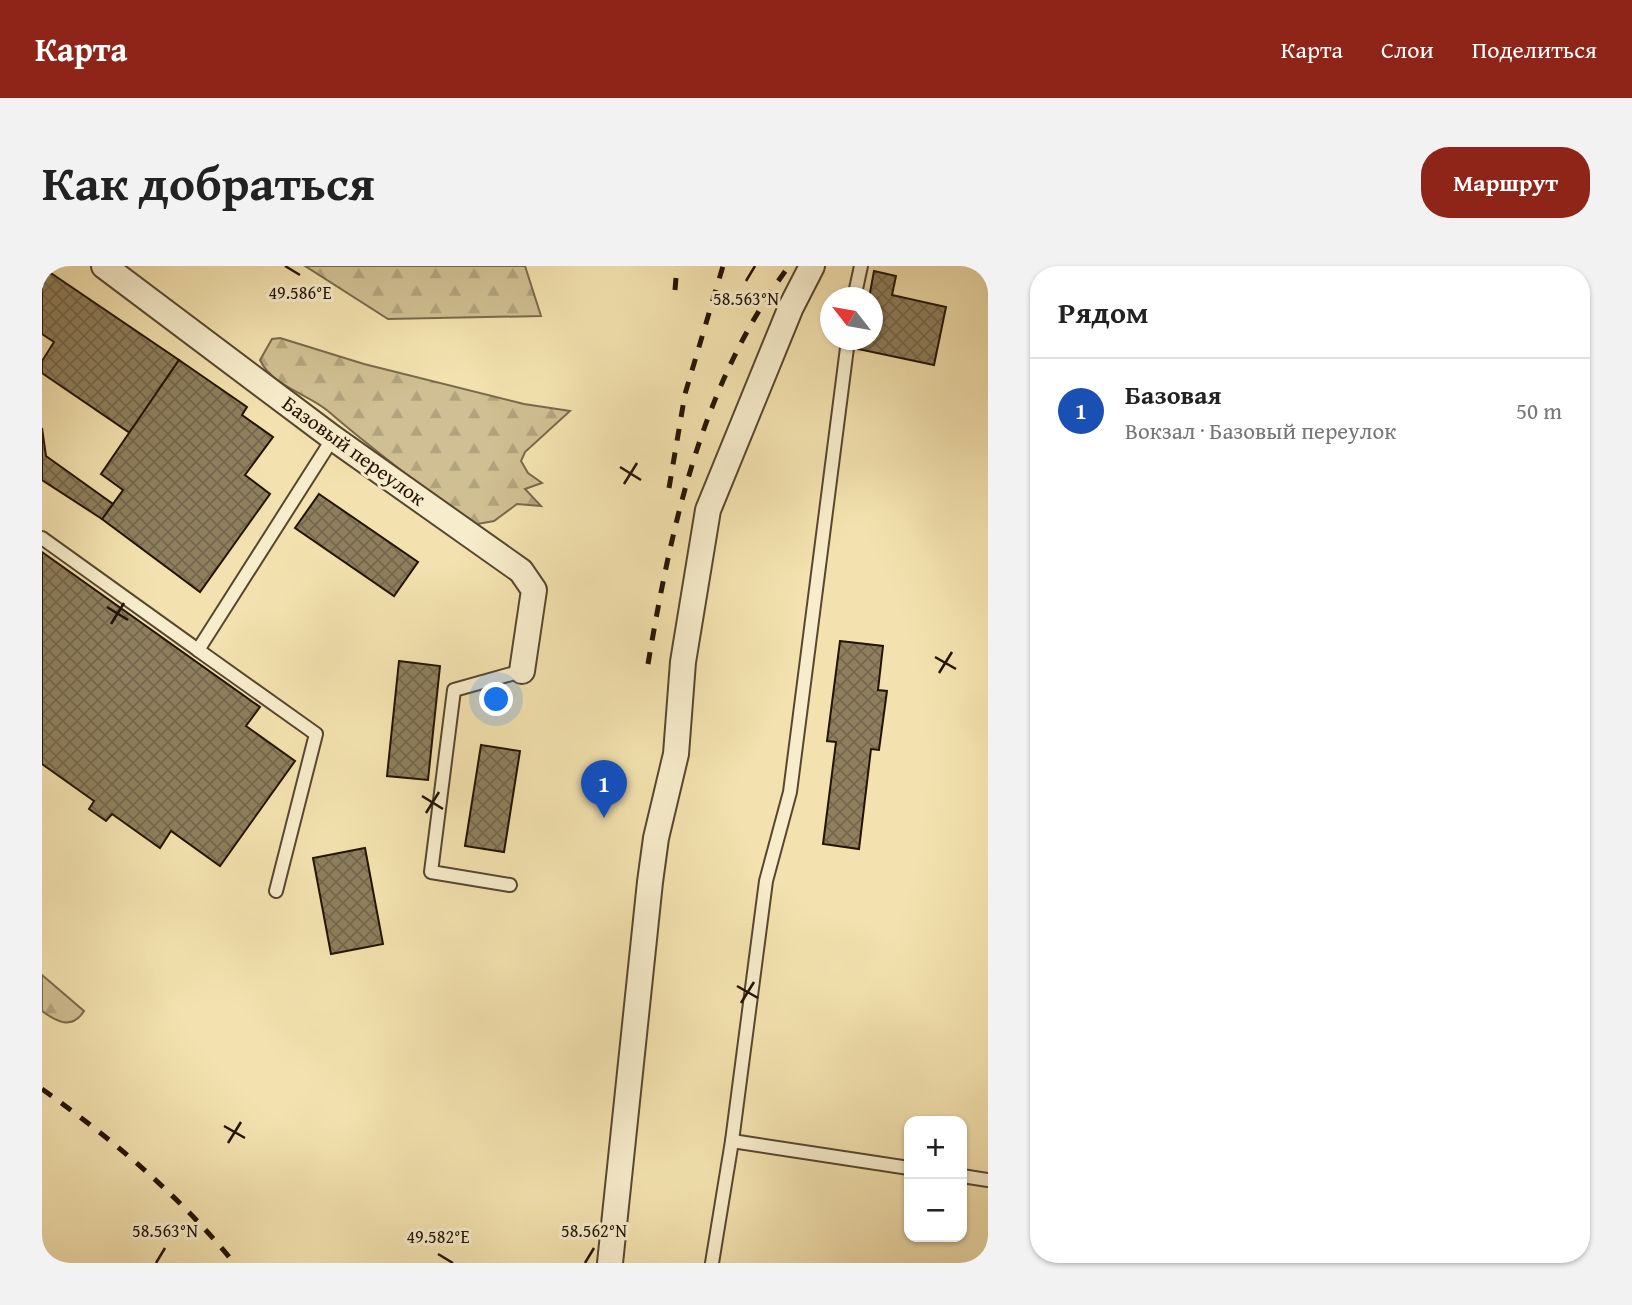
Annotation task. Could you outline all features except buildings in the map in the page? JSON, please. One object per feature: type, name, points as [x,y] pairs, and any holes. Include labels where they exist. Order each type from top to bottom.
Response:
[{"type":"street","name":"Базовый переулок","points":[[104,266],[333,438],[521,571],[534,590],[522,671]]},
{"type":"street","points":[[610,1263],[650,882],[656,838],[676,754],[683,662],[708,510],[791,307],[812,266]]},
{"type":"lane","points":[[856,287],[861,266]]},
{"type":"lane","points":[[712,1263],[732,1141],[766,881],[790,792],[847,350]]},
{"type":"lane","points":[[198,650],[333,438]]},
{"type":"lane","points":[[42,538],[316,734],[276,891]]},
{"type":"lane","points":[[510,885],[430,872],[454,690],[522,671]]},
{"type":"lane","points":[[732,1141],[904,1167]]},
{"type":"lane","points":[[967,1178],[988,1180]]},
{"type":"green space","points":[[305,266],[525,266],[541,316],[388,319]]},
{"type":"green space","points":[[280,338],[364,364],[524,404],[570,411],[525,452],[521,461],[528,473],[542,483],[525,489],[541,506],[517,504],[494,521],[472,525],[320,405],[273,377],[260,360],[272,339]]},
{"type":"green space","points":[[42,975],[84,1011],[74,1021],[64,1022],[42,1011]]},
{"type":"railway","points":[[675,290],[677,266]]},
{"type":"railway","points":[[669,488],[685,394],[723,266]]},
{"type":"railway","points":[[648,664],[680,507],[712,406],[759,311],[789,266]]},
{"type":"railway","points":[[42,1089],[144,1170],[191,1215],[234,1263]]},
{"type":"place","name":"Базовая","points":[[604,818]]}]
